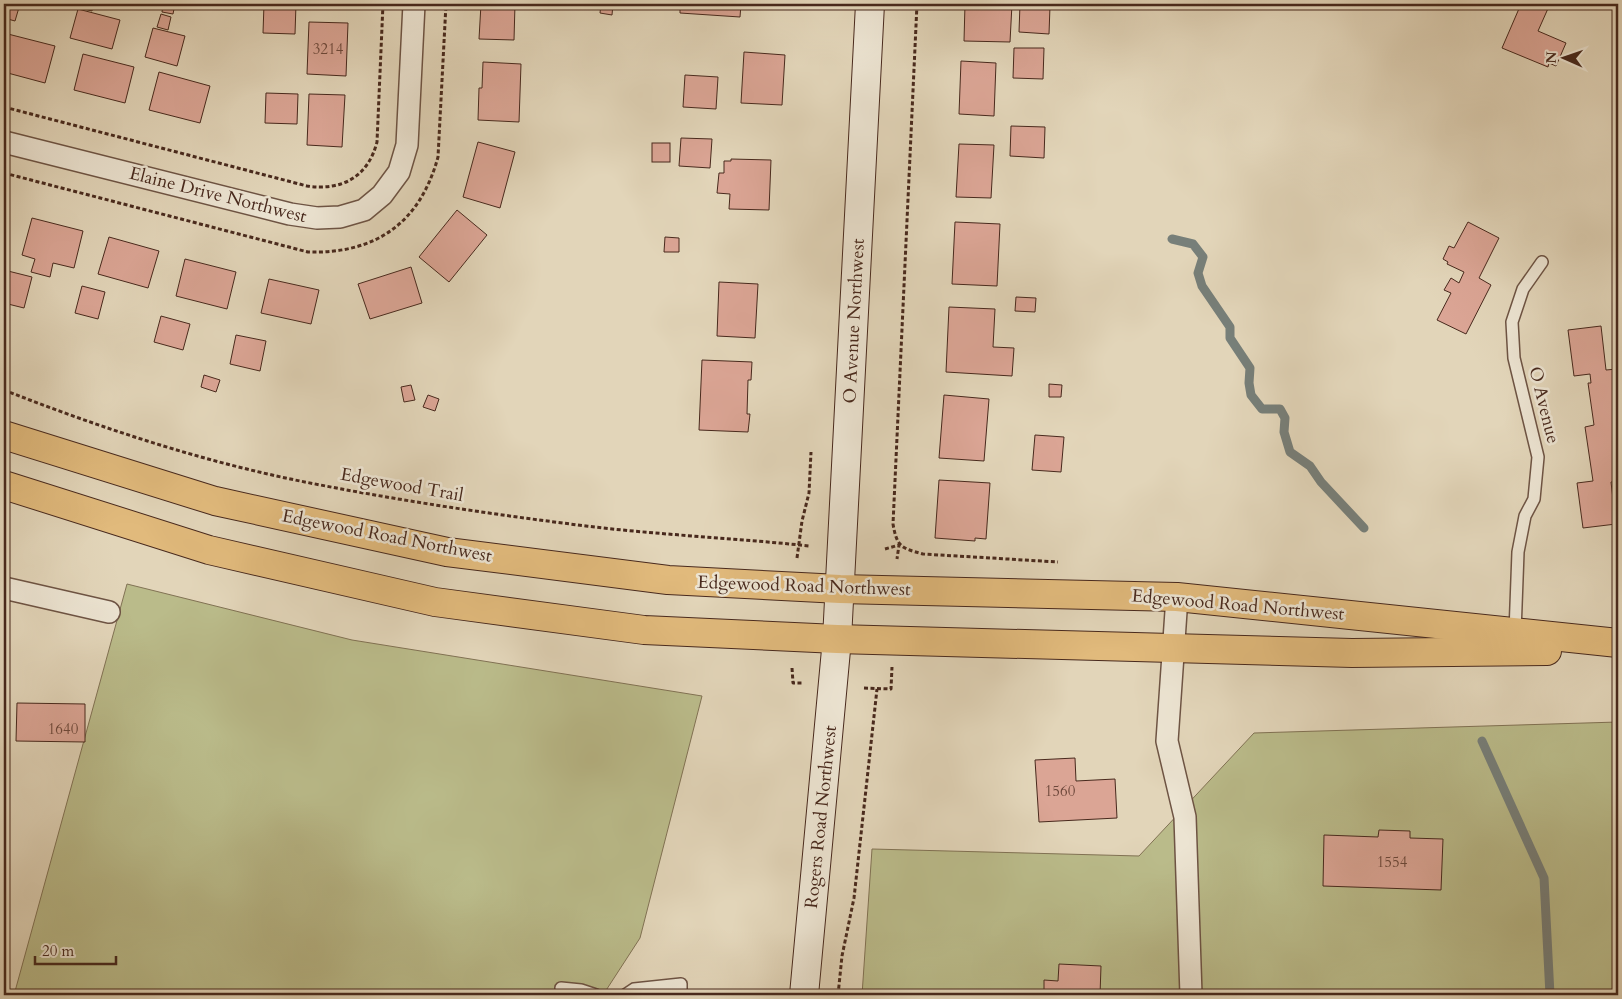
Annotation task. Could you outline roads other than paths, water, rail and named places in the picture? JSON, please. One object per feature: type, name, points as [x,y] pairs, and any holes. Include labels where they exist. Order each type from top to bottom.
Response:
[{"type":"main road","name":"Edgewood Road Northwest","points":[[4,435],[215,501],[447,552],[668,580],[840,589],[1177,596],[1515,642],[1618,650]]},
{"type":"main road","name":"Edgewood Road Northwest","points":[[4,485],[209,550],[435,602],[644,630],[837,639],[1352,652],[1515,642],[1618,643]]},
{"type":"street","name":"Elaine Drive Northwest","points":[[4,142],[290,214],[317,218],[340,217],[364,210],[382,195],[399,172],[407,145],[414,4]]},
{"type":"street","name":"O Avenue Northwest","points":[[837,639],[870,4]]},
{"type":"street","points":[[4,588],[110,612]]},
{"type":"street","points":[[1177,596],[1167,741],[1185,816],[1191,995]]},
{"type":"street","name":"Rogers Road Northwest","points":[[804,995],[837,639]]},
{"type":"lane","name":"O Avenue","points":[[1515,642],[1518,552],[1525,516],[1534,499],[1538,457],[1514,358],[1512,322],[1523,289],[1542,262]]},
{"type":"lane","points":[[625,995],[634,989],[681,984],[681,995]]},
{"type":"lane","points":[[562,988],[581,990],[596,995]]},
{"type":"waterway","points":[[1172,239],[1193,244],[1203,257],[1198,273],[1202,286],[1230,327],[1230,338],[1250,368],[1249,383],[1251,395],[1262,409],[1280,409],[1285,418],[1284,432],[1290,452],[1310,466],[1321,482],[1364,528]]},
{"type":"waterway","points":[[1482,741],[1544,878],[1550,995]]}]
